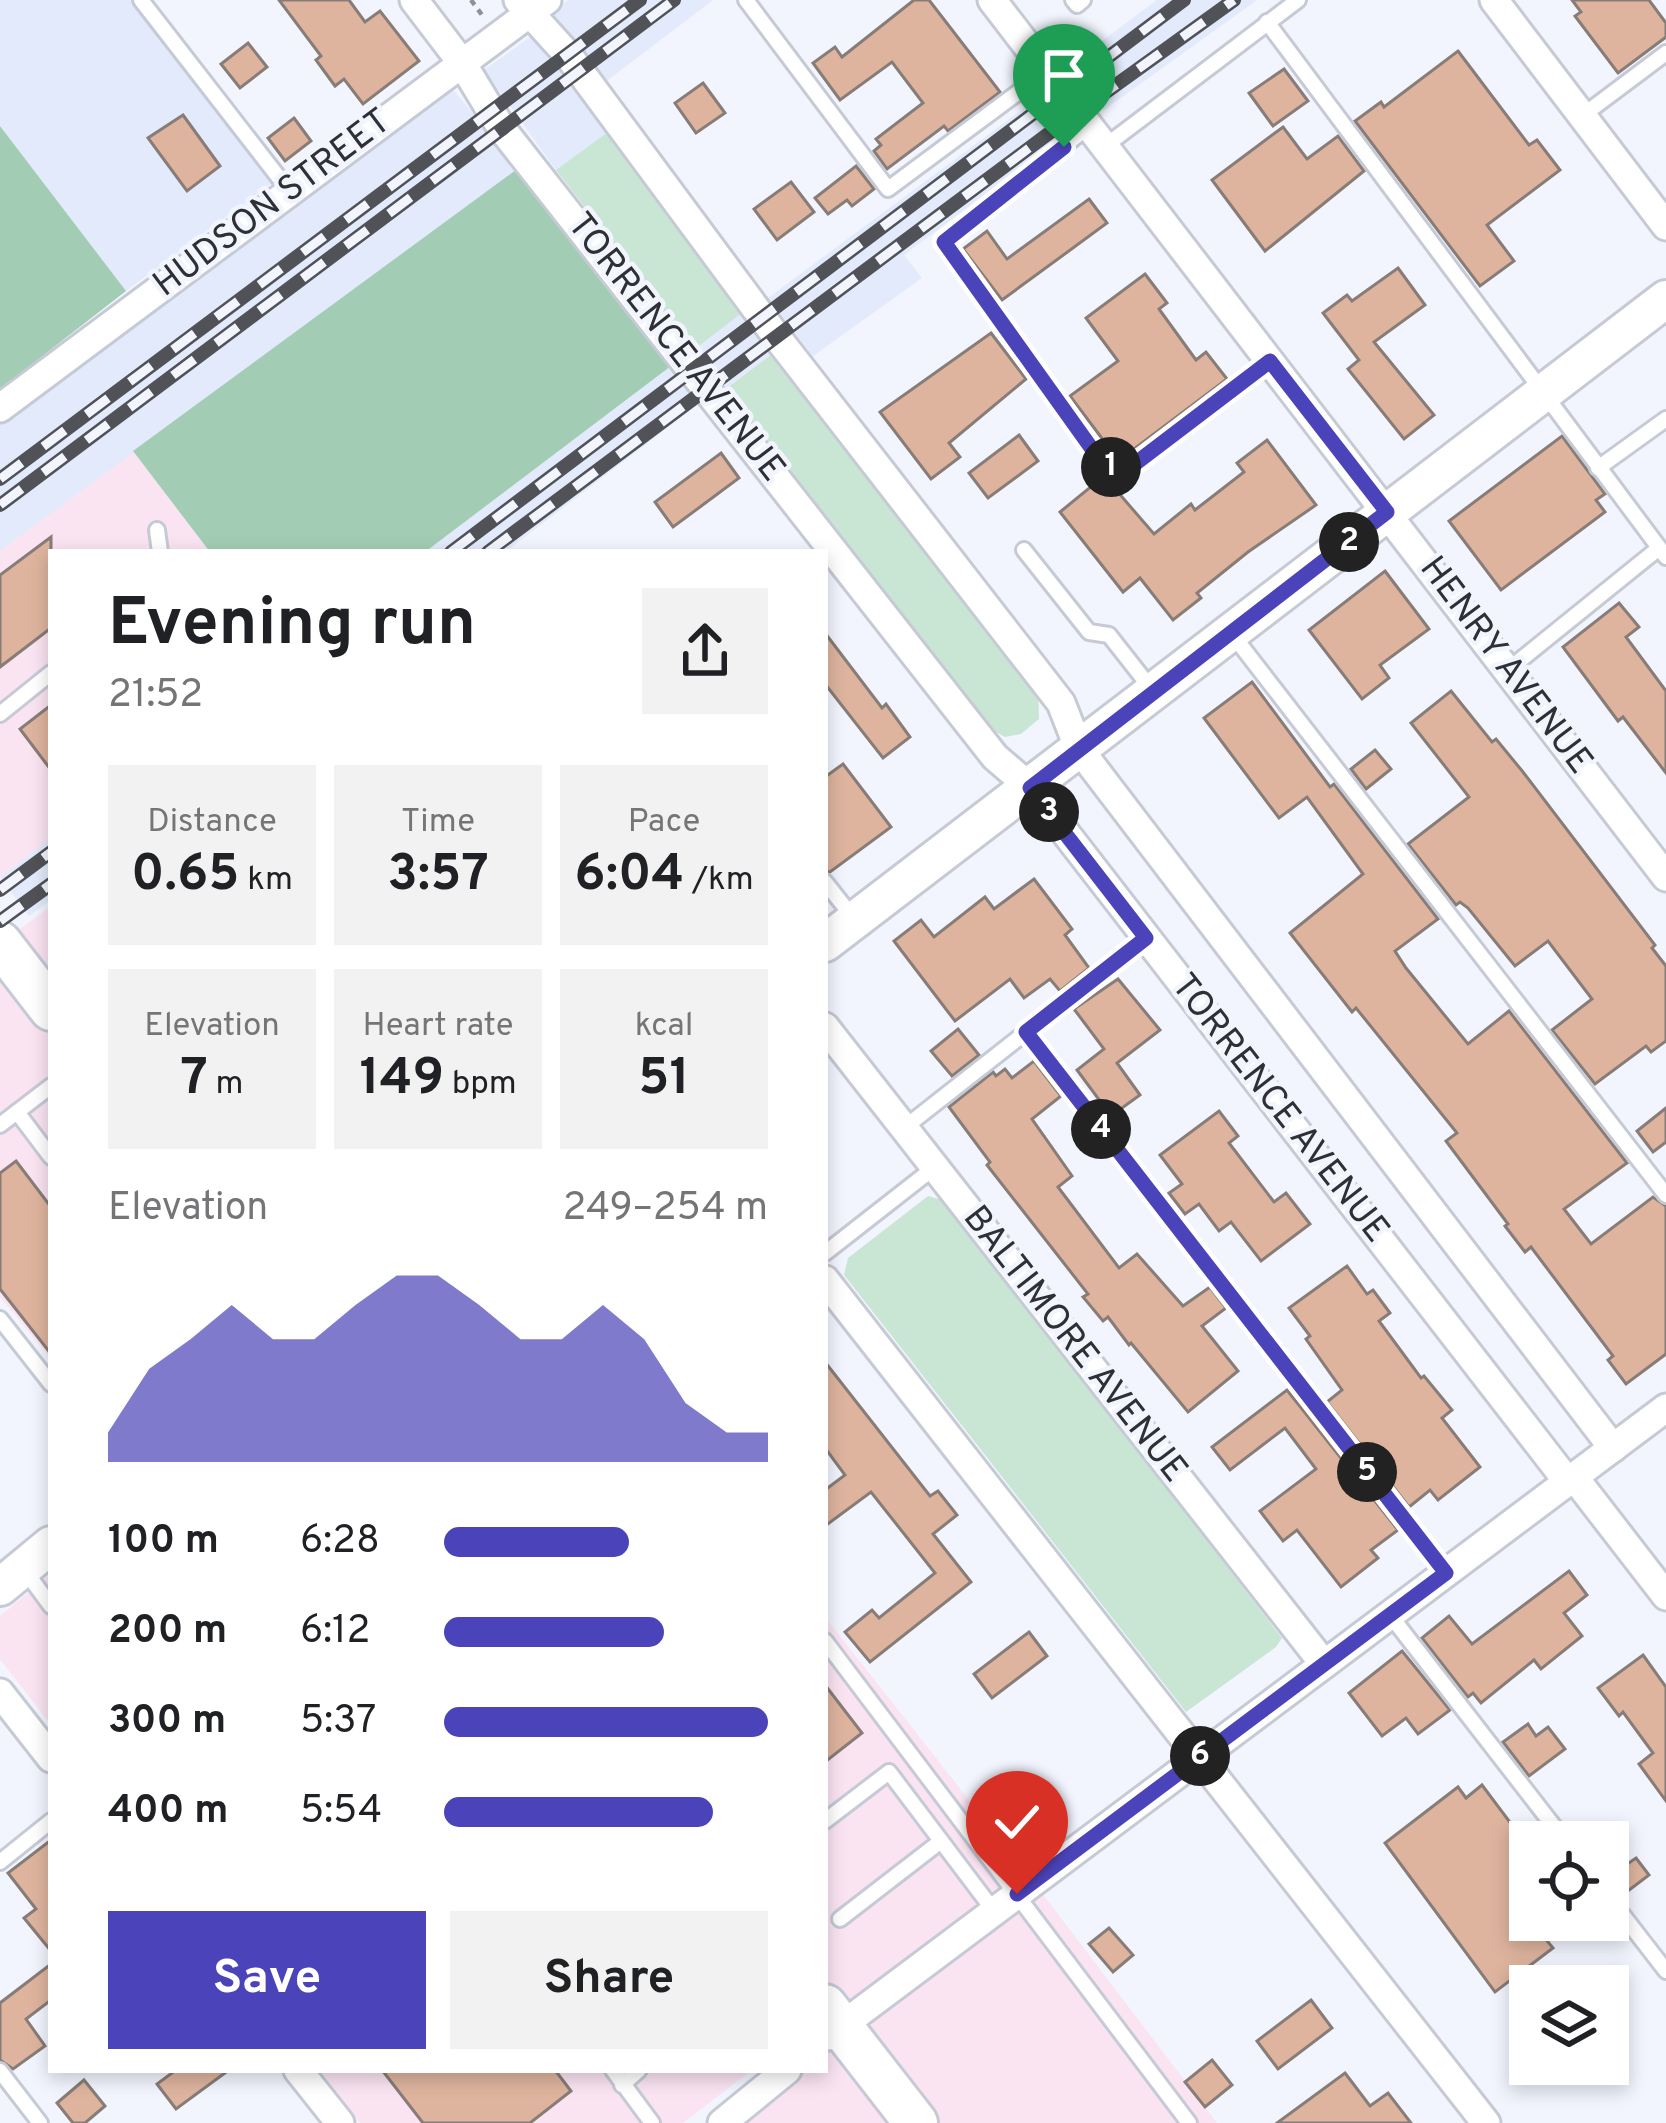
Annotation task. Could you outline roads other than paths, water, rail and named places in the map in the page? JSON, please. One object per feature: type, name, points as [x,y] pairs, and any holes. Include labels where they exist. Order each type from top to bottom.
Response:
[{"type":"main road","points":[[828,941],[1666,299]]},
{"type":"main road","points":[[0,943],[48,1005]]},
{"type":"main road","points":[[830,2024],[916,2123]]},
{"type":"street","name":"TORRENCE AVENUE","points":[[414,0],[462,63],[502,129],[995,757],[1030,788],[1666,1596]]},
{"type":"street","name":"HENRY AVENUE","points":[[992,0],[1666,877]]},
{"type":"street","points":[[1495,0],[1666,226]]},
{"type":"street","name":"HUDSON STREET","points":[[0,408],[462,63],[531,4]]},
{"type":"street","name":"TORRENCE AVENUE","points":[[531,4],[776,336],[1061,703],[1079,749],[1613,1448]]},
{"type":"street","name":"BALTIMORE AVENUE","points":[[828,1031],[1324,1664]]},
{"type":"street","points":[[828,1284],[1486,2123]]},
{"type":"street","points":[[830,2024],[1006,1902],[1666,1408]]},
{"type":"street","points":[[0,1694],[48,1754]]},
{"type":"street","points":[[300,2073],[340,2123]]},
{"type":"street","points":[[722,2123],[783,2073]]},
{"type":"lane","points":[[141,0],[290,192]]},
{"type":"lane","points":[[746,0],[888,189],[1047,71]]},
{"type":"lane","points":[[1073,0],[1077,5],[1083,0]]},
{"type":"lane","points":[[1270,361],[1136,463],[1116,469],[1102,463],[944,242],[1298,0]]},
{"type":"lane","points":[[1268,22],[1663,552],[1508,670]]},
{"type":"lane","points":[[1582,116],[1666,53]]},
{"type":"lane","points":[[1598,468],[1666,419]]},
{"type":"lane","points":[[157,530],[160,549]]},
{"type":"lane","points":[[1024,550],[1089,632],[1109,635],[1153,692]]},
{"type":"lane","points":[[1231,633],[1666,1195]]},
{"type":"lane","points":[[0,714],[48,675]]},
{"type":"lane","points":[[828,886],[855,920]]},
{"type":"lane","points":[[904,1128],[1146,938]]},
{"type":"lane","points":[[1026,1032],[1446,1573]]},
{"type":"lane","points":[[0,1125],[48,1088]]},
{"type":"lane","points":[[17,1112],[48,1153]]},
{"type":"lane","points":[[828,1251],[935,1167]]},
{"type":"lane","points":[[0,1319],[48,1380]]},
{"type":"lane","points":[[25,1567],[48,1602]]},
{"type":"lane","points":[[1390,1615],[1550,1821]]},
{"type":"lane","points":[[828,1645],[1006,1902],[1189,2123]]},
{"type":"lane","points":[[828,1819],[889,1772],[941,1841],[1006,1902]]},
{"type":"lane","points":[[0,1862],[48,1823]]},
{"type":"lane","points":[[840,1919],[941,1841]]},
{"type":"lane","points":[[1629,1923],[1666,1971]]},
{"type":"lane","points":[[0,2071],[40,2123]]},
{"type":"lane","points":[[615,2073],[652,2123]]},
{"type":"lane","points":[[622,2085],[636,2073]]},
{"type":"railway","points":[[0,479],[640,0]]},
{"type":"railway","points":[[0,505],[674,0]]},
{"type":"railway","points":[[455,549],[1184,0]]},
{"type":"railway","points":[[492,549],[1234,0]]},
{"type":"railway","points":[[0,890],[48,854]]},
{"type":"railway","points":[[0,921],[48,886]]}]
